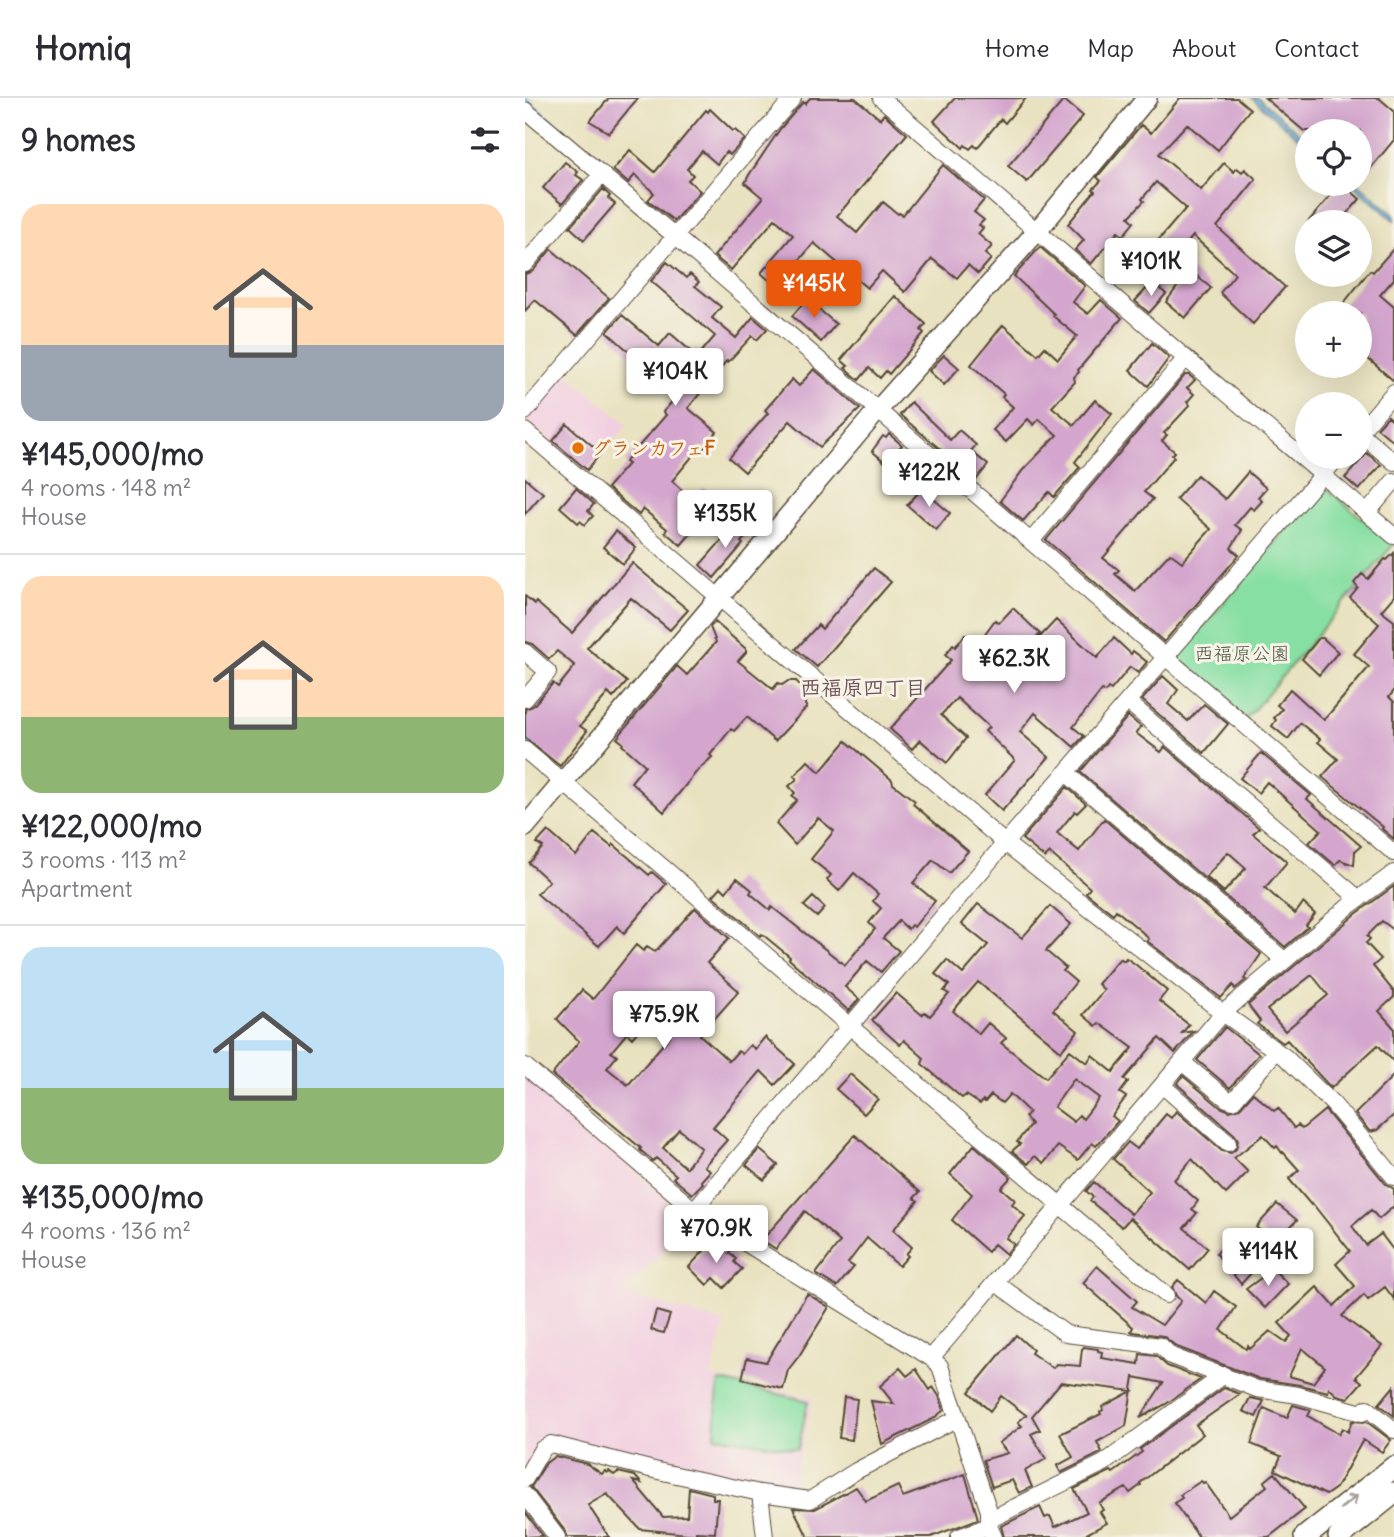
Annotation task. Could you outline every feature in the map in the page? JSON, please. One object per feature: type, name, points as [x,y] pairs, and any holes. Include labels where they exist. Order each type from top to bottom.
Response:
[{"type":"main road","points":[[1305,1537],[1394,1467]]},
{"type":"main road","points":[[1339,1537],[1394,1493]]},
{"type":"street","points":[[525,412],[793,98]]},
{"type":"street","points":[[881,98],[1394,535]]},
{"type":"street","points":[[525,827],[877,411],[1038,230],[1147,98]]},
{"type":"street","points":[[525,110],[1168,657],[1394,853]]},
{"type":"street","points":[[525,264],[602,174]]},
{"type":"street","points":[[1031,541],[1186,358]]},
{"type":"street","points":[[1372,418],[1394,392]]},
{"type":"street","points":[[525,431],[1005,843],[1223,1013],[1276,1051],[1332,1104],[1394,1177]]},
{"type":"street","points":[[1372,443],[1394,462]]},
{"type":"street","points":[[694,1210],[1327,469]]},
{"type":"street","points":[[1367,513],[1394,481]]},
{"type":"street","points":[[525,652],[548,671],[525,699]]},
{"type":"street","points":[[1128,702],[1359,899]]},
{"type":"street","points":[[525,750],[1166,1295]]},
{"type":"street","points":[[1066,773],[1284,960]]},
{"type":"street","points":[[931,1358],[1223,1013],[1284,960],[1394,873]]},
{"type":"street","points":[[1182,1062],[1233,1101],[1276,1051]]},
{"type":"street","points":[[525,1066],[694,1210],[940,1366],[991,1527]]},
{"type":"street","points":[[1162,1085],[1228,1143]]},
{"type":"street","points":[[996,1283],[1066,1334],[1161,1346],[1171,1356],[1257,1389],[1298,1395],[1362,1413],[1367,1408],[1394,1430]]},
{"type":"street","points":[[960,1537],[991,1527],[1104,1463],[1224,1376]]},
{"type":"street","points":[[525,1479],[542,1449],[551,1444],[658,1471],[760,1493],[810,1500],[856,1471],[958,1418]]},
{"type":"street","points":[[760,1493],[765,1537]]},
{"type":"street","points":[[525,1496],[557,1537]]},
{"type":"shaded area","points":[[565,372],[628,425],[587,473],[525,420]]},
{"type":"shaded area","points":[[525,1075],[692,1220],[623,1293],[725,1323],[711,1377],[813,1398],[791,1496],[686,1474],[543,1438],[525,1471]]},
{"type":"green space","name":"西福原公園","points":[[1321,488],[1326,488],[1393,545],[1246,719],[1176,659]]},
{"type":"green space","points":[[721,1381],[808,1401],[798,1449],[715,1436],[718,1383]]},
{"type":"water","points":[[1252,98],[1258,98],[1295,130],[1295,135]]},
{"type":"water","points":[[1366,196],[1372,196],[1394,215],[1394,220]]},
{"type":"building","points":[[609,98],[638,98],[609,133],[590,121]]},
{"type":"building","points":[[810,98],[855,98],[880,119],[884,114],[907,134],[837,216],[857,233],[883,202],[903,215],[943,165],[984,200],[974,212],[984,220],[979,225],[983,228],[978,234],[992,246],[985,254],[991,259],[978,274],[968,265],[957,278],[932,259],[905,292],[882,271],[867,288],[814,243],[777,287],[761,273],[793,235],[775,219],[731,270],[714,256],[763,198],[745,183],[749,175],[780,129],[803,102],[805,104]]},
{"type":"building","points":[[955,98],[1026,98],[1005,123],[1001,119],[977,148],[974,145],[970,149],[965,145],[963,148],[934,121]]},
{"type":"building","points":[[1180,98],[1237,98],[1250,109],[1218,150],[1187,124],[1159,154],[1201,190],[1224,163],[1234,172],[1237,168],[1242,172],[1245,169],[1256,179],[1217,227],[1285,287],[1253,324],[1220,293],[1235,274],[1193,236],[1174,259],[1156,243],[1186,208],[1156,182],[1142,199],[1144,201],[1129,217],[1134,222],[1123,236],[1118,232],[1091,264],[1075,250],[1084,240],[1068,224],[1095,191],[1093,189],[1101,181],[1097,177],[1141,125],[1151,133]]},
{"type":"building","points":[[1265,98],[1379,98],[1394,111],[1394,140],[1372,167],[1372,119],[1295,119],[1295,123]]},
{"type":"building","points":[[1064,100],[1083,116],[1027,182],[1008,166]]},
{"type":"building","points":[[710,109],[745,139],[730,155],[726,152],[717,164],[702,151],[687,169],[693,175],[688,180],[700,191],[674,221],[648,200],[654,193],[635,175],[628,183],[613,170],[630,150],[655,172],[706,110],[708,112]]},
{"type":"building","points":[[565,162],[578,172],[576,175],[583,180],[562,204],[543,188]]},
{"type":"building","points":[[603,189],[615,204],[584,240],[570,227]]},
{"type":"building","points":[[1330,196],[1357,196],[1360,199],[1350,210],[1318,210]]},
{"type":"building","points":[[1040,247],[1085,286],[1073,302],[1088,314],[1101,300],[1122,318],[1078,370],[1074,377],[1075,382],[1052,407],[1074,425],[1095,400],[1112,414],[1075,462],[1080,467],[1054,497],[1049,492],[1023,521],[1000,501],[1023,470],[1057,435],[1039,419],[1034,425],[1028,419],[1006,442],[993,430],[1013,407],[1002,397],[1004,394],[971,365],[1003,325],[1038,355],[1045,347],[1058,359],[1077,336],[1014,276]]},
{"type":"building","points":[[1394,248],[1394,279],[1380,295],[1394,307],[1394,381],[1372,362],[1372,301],[1345,301],[1357,287],[1372,287],[1373,272]]},
{"type":"building","points":[[551,249],[609,298],[577,335],[535,300],[525,311],[525,274],[533,271]]},
{"type":"building","points":[[667,262],[686,278],[690,274],[699,282],[695,286],[721,307],[712,318],[736,338],[753,317],[767,329],[757,340],[752,336],[728,362],[727,360],[688,408],[717,432],[703,449],[700,447],[672,481],[693,500],[703,488],[719,501],[681,545],[643,509],[639,515],[607,488],[628,464],[625,462],[666,415],[663,412],[677,396],[638,369],[643,364],[607,332],[622,315],[659,346],[670,333],[694,354],[696,352],[699,355],[715,336],[651,281]]},
{"type":"building","points":[[1190,270],[1211,288],[1185,318],[1166,302]]},
{"type":"building","points":[[1153,282],[1166,294],[1149,313],[1135,301]]},
{"type":"building","points":[[895,296],[926,324],[921,330],[924,333],[889,374],[886,371],[880,378],[869,368],[859,380],[845,368],[848,366],[841,360]]},
{"type":"building","points":[[807,299],[836,324],[821,342],[792,316]]},
{"type":"building","points":[[1152,343],[1169,358],[1148,386],[1130,370]]},
{"type":"building","points":[[944,355],[959,368],[944,385],[929,371]]},
{"type":"building","points":[[814,369],[860,409],[820,447],[790,421],[745,472],[729,458],[768,413],[765,410],[792,379],[799,386]]},
{"type":"building","points":[[1185,375],[1195,380],[1187,388],[1194,394],[1187,402],[1190,405],[1164,433],[1167,435],[1162,441],[1175,452],[1172,455],[1174,457],[1144,492],[1153,499],[1103,558],[1119,570],[1115,574],[1135,591],[1170,553],[1182,562],[1211,529],[1176,499],[1197,475],[1225,499],[1248,472],[1266,488],[1258,497],[1262,501],[1254,510],[1250,507],[1235,525],[1242,530],[1231,548],[1239,555],[1164,642],[1046,540]]},
{"type":"building","points":[[911,402],[950,440],[959,430],[976,445],[971,451],[988,465],[976,480],[900,415]]},
{"type":"building","points":[[1388,416],[1394,421],[1394,442],[1377,428]]},
{"type":"building","points":[[567,424],[601,453],[587,470],[553,441]]},
{"type":"building","points":[[889,434],[902,445],[886,463],[872,451],[883,436],[886,438]]},
{"type":"building","points":[[1372,457],[1381,465],[1359,490],[1345,478],[1353,469],[1372,469]]},
{"type":"building","points":[[525,478],[543,493],[525,514]]},
{"type":"building","points":[[576,488],[594,504],[588,511],[593,516],[585,525],[580,521],[578,523],[560,507]]},
{"type":"building","points":[[922,489],[950,513],[936,530],[907,505]]},
{"type":"building","points":[[742,522],[752,530],[714,578],[700,565],[729,532],[732,534]]},
{"type":"building","points":[[616,531],[636,548],[623,564],[603,547]]},
{"type":"building","points":[[1394,553],[1394,596],[1381,611],[1394,621],[1394,691],[1389,697],[1394,702],[1394,839],[1322,777],[1338,759],[1318,742],[1320,739],[1300,723],[1288,739],[1272,726],[1276,720],[1274,718],[1282,709],[1277,705],[1290,689],[1324,720],[1369,667],[1354,654],[1379,624],[1350,598],[1358,588],[1354,583],[1362,574],[1368,579],[1385,559]]},
{"type":"building","points":[[632,563],[688,610],[670,630],[631,598],[587,648],[627,682],[613,698],[608,693],[580,726],[587,731],[560,766],[525,738],[525,709],[533,706],[553,683],[558,687],[575,666],[557,651],[549,659],[532,644],[525,642],[525,596],[572,633]]},
{"type":"building","points":[[874,568],[891,582],[817,667],[796,649],[818,625],[822,629]]},
{"type":"building","points":[[1013,608],[1040,634],[1019,657],[1038,675],[1057,652],[1039,638],[1056,620],[1097,658],[1114,638],[1131,654],[1133,651],[1147,662],[1138,673],[1130,667],[1111,690],[1102,690],[1073,727],[1084,736],[1074,747],[1035,713],[1020,732],[1049,757],[1002,811],[985,795],[1015,760],[985,731],[989,727],[957,698],[941,715],[966,738],[947,763],[920,740],[912,749],[890,729],[951,660],[945,655],[953,645],[955,647],[965,635],[978,643],[995,620],[999,623]]},
{"type":"building","points":[[715,622],[746,649],[738,661],[773,689],[778,683],[782,685],[788,681],[796,681],[808,693],[805,705],[807,707],[775,741],[747,717],[734,731],[731,729],[710,755],[712,757],[664,812],[631,782],[645,765],[617,738],[677,666],[687,675],[716,642],[710,627]]},
{"type":"building","points":[[1319,638],[1323,638],[1338,652],[1319,675],[1302,659]]},
{"type":"building","points":[[1163,676],[1178,690],[1168,704],[1188,721],[1204,704],[1228,724],[1204,753],[1142,700]]},
{"type":"building","points":[[1128,716],[1141,727],[1136,733],[1161,752],[1165,747],[1259,828],[1253,834],[1287,862],[1265,888],[1295,914],[1303,903],[1315,914],[1306,925],[1308,927],[1285,947],[1080,772]],"holes":[[[1228,852],[1246,868],[1224,892],[1206,877]]]},
{"type":"building","points":[[846,741],[968,851],[949,873],[933,860],[913,883],[935,901],[914,927],[911,925],[908,929],[899,921],[883,938],[899,951],[881,972],[867,961],[845,987],[859,999],[849,1011],[789,959],[790,957],[762,934],[760,936],[713,896],[721,887],[726,892],[737,878],[770,910],[772,907],[845,965],[875,929],[869,923],[881,908],[873,901],[878,894],[854,873],[839,891],[827,880],[831,875],[811,859],[834,831],[818,818],[795,845],[776,824],[797,800],[792,796],[795,793],[789,786],[797,779],[794,776],[808,761],[820,772]]},
{"type":"building","points":[[1261,753],[1311,795],[1307,799],[1361,846],[1355,851],[1354,865],[1340,860],[1335,865],[1309,843],[1321,830],[1267,782],[1258,793],[1240,778]]},
{"type":"building","points":[[1067,787],[1086,804],[1077,813],[1075,811],[1057,833],[1079,851],[1104,819],[1261,954],[1244,979],[1246,980],[1235,989],[1233,985],[1221,998],[1147,941],[1149,939],[1116,910],[1113,914],[1086,893],[1090,888],[1050,853],[1045,858],[1022,839]]},
{"type":"building","points":[[548,831],[576,856],[594,833],[612,847],[613,844],[649,875],[652,872],[666,884],[624,933],[617,926],[599,946],[537,894],[549,881],[529,863],[543,847],[537,843]]},
{"type":"building","points":[[1394,886],[1394,930],[1382,921],[1367,936],[1370,939],[1366,943],[1381,959],[1373,966],[1394,992],[1394,997],[1379,1011],[1394,1028],[1394,1062],[1378,1045],[1331,1088],[1287,1040],[1283,1043],[1257,1024],[1260,1021],[1248,1005],[1356,914]],"holes":[[[1312,975],[1328,995],[1285,1031],[1267,1010]]]},
{"type":"building","points":[[813,897],[825,908],[817,917],[804,906]]},
{"type":"building","points":[[978,904],[1022,938],[1050,906],[1071,924],[1046,951],[1066,968],[1063,971],[1076,982],[1053,1010],[1078,1031],[1061,1051],[978,982],[953,1011],[979,1034],[988,1023],[1006,1038],[1001,1043],[1046,1078],[1070,1050],[1087,1063],[1092,1055],[1113,1072],[1133,1048],[1099,1023],[1096,1026],[1083,1015],[1104,990],[1098,984],[1120,958],[1124,961],[1126,958],[1135,964],[1167,991],[1159,1001],[1189,1025],[1182,1033],[1194,1031],[1175,1053],[1159,1038],[1124,1079],[1128,1082],[1120,1093],[1126,1097],[1112,1116],[1118,1121],[1096,1146],[1092,1143],[1078,1160],[1058,1146],[1044,1163],[1035,1156],[1028,1164],[1012,1151],[1020,1144],[1017,1142],[1031,1124],[1025,1117],[1029,1112],[1010,1094],[1002,1103],[991,1095],[980,1104],[966,1095],[962,1098],[922,1064],[924,1058],[904,1040],[900,1045],[872,1020],[896,993],[922,1015],[925,1012],[930,1016],[949,994],[944,991],[949,985],[935,974],[947,960],[963,974],[988,945],[962,924]],"holes":[[[1074,1079],[1099,1098],[1083,1119],[1079,1115],[1074,1122],[1054,1107]]]},
{"type":"building","points":[[695,908],[729,938],[707,963],[739,991],[700,1035],[729,1061],[738,1051],[742,1054],[750,1045],[755,1049],[765,1037],[795,1064],[775,1085],[761,1071],[713,1127],[727,1140],[704,1166],[710,1171],[692,1194],[673,1178],[676,1175],[656,1158],[653,1161],[641,1148],[552,1075],[579,1041],[557,1019],[582,990],[593,999],[636,945],[643,951],[647,947],[655,952]],"holes":[[[649,1018],[670,1036],[628,1085],[607,1068],[617,1056],[611,1052],[627,1033],[632,1038]],[[679,1129],[701,1148],[686,1168],[663,1148]]]},
{"type":"building","points":[[1225,1027],[1259,1054],[1230,1088],[1197,1060]]},
{"type":"building","points":[[850,1074],[878,1099],[864,1114],[836,1089]]},
{"type":"building","points":[[1394,1075],[1394,1115],[1377,1130],[1370,1132],[1355,1114]]},
{"type":"building","points":[[1183,1076],[1220,1107],[1230,1111],[1240,1108],[1253,1093],[1274,1111],[1278,1108],[1294,1128],[1298,1125],[1302,1129],[1325,1110],[1386,1184],[1394,1189],[1394,1206],[1379,1219],[1371,1210],[1352,1226],[1366,1245],[1381,1234],[1394,1251],[1394,1299],[1385,1287],[1368,1300],[1364,1295],[1342,1316],[1382,1346],[1356,1377],[1362,1382],[1348,1398],[1337,1395],[1329,1388],[1328,1392],[1260,1379],[1177,1347],[1163,1336],[1133,1332],[1133,1327],[1083,1283],[1097,1266],[1137,1301],[1132,1307],[1162,1325],[1181,1301],[1172,1287],[1178,1280],[1206,1303],[1214,1291],[1236,1307],[1221,1330],[1246,1349],[1248,1346],[1250,1349],[1270,1331],[1286,1342],[1291,1336],[1279,1323],[1317,1287],[1334,1306],[1355,1286],[1336,1264],[1350,1251],[1289,1179],[1299,1170],[1263,1135],[1234,1158],[1248,1172],[1226,1194],[1192,1159],[1174,1180],[1198,1201],[1192,1209],[1197,1213],[1184,1228],[1208,1248],[1190,1270],[1130,1218],[1122,1227],[1090,1201],[1093,1197],[1086,1191],[1094,1182],[1131,1214],[1150,1192],[1113,1159],[1128,1142],[1137,1149],[1166,1114],[1171,1118],[1176,1111],[1222,1151],[1231,1153],[1236,1149],[1238,1140],[1235,1135],[1177,1084]],"holes":[[[1302,1348],[1325,1367],[1313,1383],[1289,1376]]]},
{"type":"building","points":[[855,1135],[920,1192],[914,1198],[918,1201],[893,1230],[912,1247],[906,1254],[908,1256],[899,1266],[867,1238],[848,1263],[854,1267],[837,1287],[816,1274],[840,1242],[805,1211],[776,1249],[762,1240]]},
{"type":"building","points":[[974,1145],[1011,1177],[1001,1188],[1015,1200],[1012,1204],[1025,1216],[1006,1238],[1014,1244],[1006,1254],[994,1244],[988,1252],[952,1220],[972,1194],[950,1174]]},
{"type":"building","points":[[759,1149],[778,1165],[764,1180],[746,1165]]},
{"type":"building","points":[[1277,1204],[1297,1220],[1290,1227],[1292,1229],[1241,1284],[1216,1253],[1230,1243],[1235,1250],[1244,1240],[1254,1249],[1266,1236],[1256,1227]]},
{"type":"building","points":[[722,1242],[731,1250],[729,1253],[736,1259],[734,1262],[742,1269],[724,1288],[714,1278],[707,1285],[689,1267],[711,1243],[717,1247]]},
{"type":"building","points":[[1273,1269],[1288,1284],[1265,1308],[1246,1289]]},
{"type":"building","points":[[807,1294],[829,1307],[788,1370],[783,1389],[742,1379],[747,1358],[766,1362]]},
{"type":"building","points":[[656,1311],[670,1315],[664,1333],[651,1330]]},
{"type":"building","points":[[1016,1335],[1033,1350],[1031,1353],[1053,1368],[1056,1364],[1080,1366],[1084,1347],[1098,1349],[1102,1352],[1101,1358],[1139,1364],[1140,1354],[1156,1356],[1167,1366],[1201,1379],[1166,1404],[1140,1418],[1163,1383],[1134,1377],[1132,1391],[1061,1382],[1032,1416],[1040,1430],[1031,1434],[1046,1459],[1025,1471],[1032,1487],[1019,1493],[1012,1480],[992,1487],[983,1460],[1008,1453],[999,1443],[1022,1426],[1018,1422],[1026,1415],[1001,1396],[990,1411],[969,1392]]},
{"type":"building","points":[[900,1368],[907,1376],[916,1369],[930,1390],[933,1387],[944,1410],[933,1419],[882,1444],[871,1401],[894,1404],[880,1386]]},
{"type":"building","points":[[1394,1386],[1394,1416],[1379,1404]]},
{"type":"building","points":[[1224,1388],[1240,1394],[1196,1425],[1203,1434],[1130,1493],[1126,1488],[1099,1503],[1103,1510],[1100,1512],[1107,1523],[1081,1537],[1004,1537],[1001,1526],[1040,1507],[1045,1518],[1050,1516],[1055,1527],[1087,1512],[1074,1489],[1111,1471],[1113,1473],[1142,1452],[1140,1449]]},
{"type":"building","points":[[1132,1391],[1126,1426],[1097,1442],[1102,1452],[1061,1473],[1057,1466],[1073,1457],[1060,1434],[1101,1414],[1102,1407]]},
{"type":"building","points":[[844,1397],[857,1399],[852,1440],[839,1438]]},
{"type":"building","points":[[1250,1398],[1264,1401],[1256,1417],[1243,1411]]},
{"type":"building","points":[[1293,1405],[1311,1410],[1308,1416],[1339,1434],[1342,1428],[1348,1432],[1352,1421],[1367,1422],[1391,1440],[1382,1452],[1363,1440],[1336,1488],[1326,1495],[1275,1470],[1281,1456],[1251,1444],[1264,1408],[1287,1418]]},
{"type":"building","points":[[555,1456],[587,1464],[602,1474],[609,1471],[614,1475],[618,1472],[635,1476],[641,1483],[633,1481],[663,1517],[687,1516],[689,1488],[713,1494],[713,1499],[718,1499],[715,1533],[696,1532],[696,1535],[640,1529],[607,1494],[588,1505],[609,1537],[567,1537],[531,1487],[546,1463]]},
{"type":"building","points":[[1275,1473],[1305,1509],[1269,1537],[1199,1537],[1174,1503],[1182,1498],[1180,1495],[1201,1481],[1205,1482],[1229,1516],[1267,1486],[1264,1482]]},
{"type":"building","points":[[965,1474],[978,1519],[931,1537],[808,1537],[793,1508],[815,1509],[856,1487],[866,1501],[898,1486],[903,1497]]},
{"type":"building","points":[[525,1512],[543,1536],[525,1537]]},
{"type":"waterway","points":[[525,99],[603,165]]},
{"type":"waterway","points":[[525,740],[533,746]]},
{"type":"place","name":"グランカフェF","points":[[578,448]]},
{"type":"district","name":"西福原四丁目","points":[[863,688]]}]
